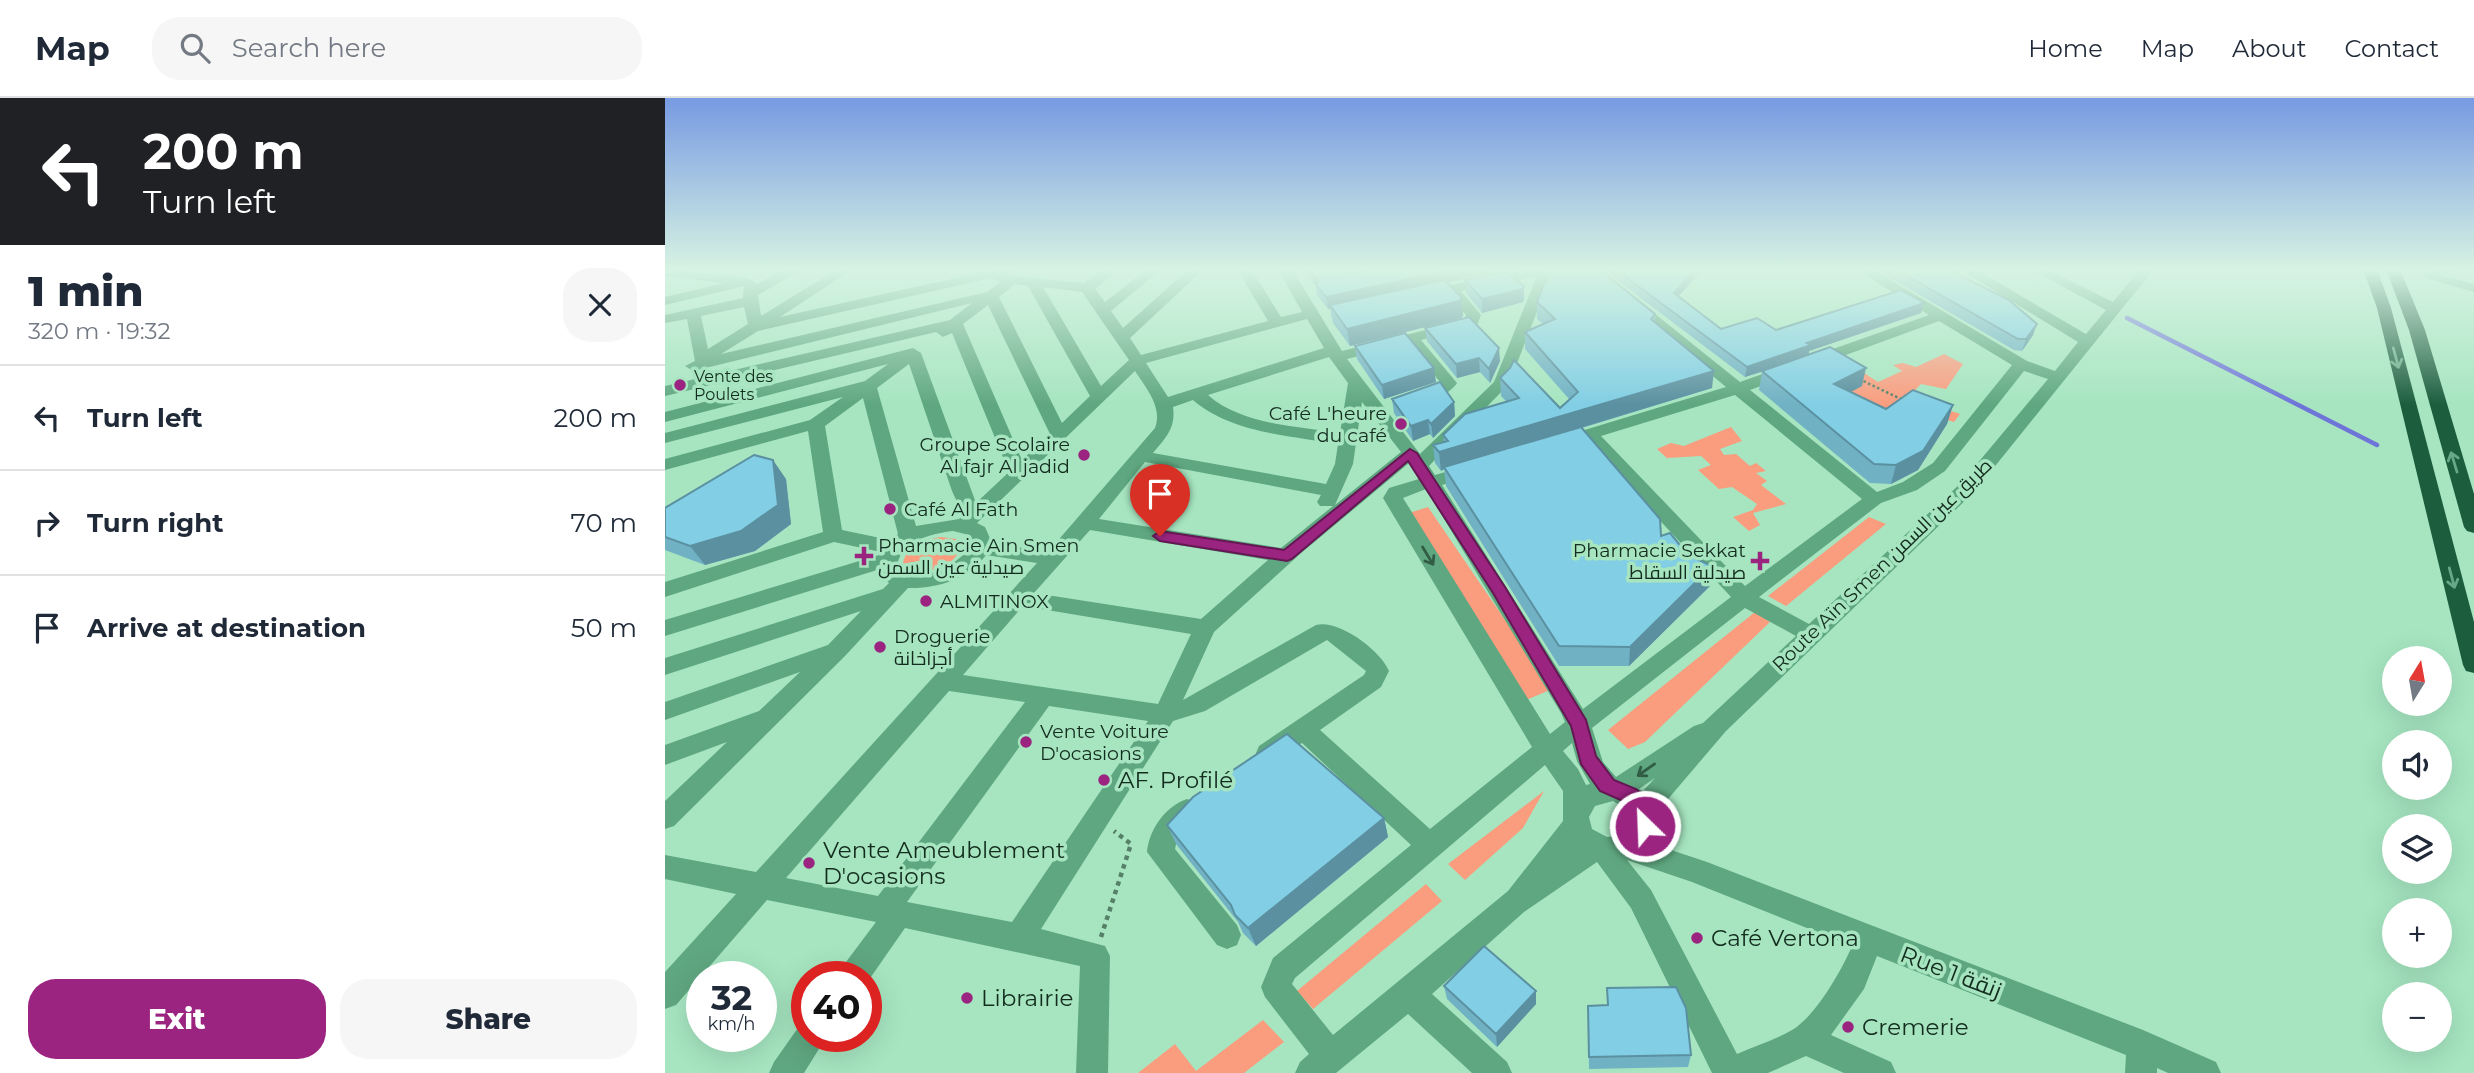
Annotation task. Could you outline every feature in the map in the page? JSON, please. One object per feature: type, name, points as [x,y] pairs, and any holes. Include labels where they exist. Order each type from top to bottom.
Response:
[{"type":"highway","points":[[2385,314],[2474,665]]},
{"type":"highway","points":[[2411,314],[2474,527]]},
{"type":"street","points":[[665,319],[686,314]]},
{"type":"street","points":[[693,314],[697,363]]},
{"type":"street","points":[[753,314],[756,327]]},
{"type":"street","points":[[665,383],[775,314]]},
{"type":"street","points":[[756,327],[811,314]]},
{"type":"street","points":[[697,363],[907,314]]},
{"type":"street","points":[[665,465],[816,424],[966,314]]},
{"type":"street","points":[[1001,314],[1059,434]]},
{"type":"street","points":[[1052,314],[1098,396]]},
{"type":"street","points":[[665,994],[1085,523],[1165,425],[1164,404],[1107,314]]},
{"type":"street","points":[[1122,337],[1147,314]]},
{"type":"street","points":[[1272,314],[1277,323]]},
{"type":"street","points":[[1315,314],[1336,354],[1420,467],[1499,591],[1580,725],[1587,759],[1598,775],[1614,790],[1633,797],[1622,836],[1640,899],[1730,1073],[1806,1040],[1834,1008],[1853,979],[1869,940]]},
{"type":"street","points":[[1164,404],[1336,354],[1467,326],[1474,321],[1474,314]]},
{"type":"street","points":[[1531,314],[1501,384],[1393,498],[1546,750],[1570,775],[1577,790],[1576,817],[1585,840],[1622,836]]},
{"type":"street","points":[[1646,314],[1874,499]]},
{"type":"street","points":[[2042,314],[2087,341]]},
{"type":"street","name":"Route Aïn Smen طريق عين السمن","points":[[1321,1065],[1409,994],[1514,903],[1622,836],[1717,724],[1968,487],[2109,314]]},
{"type":"street","points":[[1549,447],[1736,389],[1940,316],[2021,364],[2058,377]]},
{"type":"street","points":[[665,628],[897,548],[939,526],[968,520],[1137,361],[1277,323],[1317,317]]},
{"type":"street","points":[[665,391],[955,323]]},
{"type":"street","points":[[955,323],[1018,472]]},
{"type":"street","points":[[1377,410],[1448,386],[1448,380],[1412,339]]},
{"type":"street","points":[[665,416],[913,354]]},
{"type":"street","points":[[665,667],[898,587],[949,574],[969,562],[981,548],[982,540],[968,520],[961,491],[913,354]]},
{"type":"street","points":[[1321,1065],[1276,987],[1284,968],[1546,750],[1744,598],[1874,499],[1910,486],[1939,467],[2021,364]]},
{"type":"street","points":[[1290,552],[1333,491],[1344,464],[1356,382]]},
{"type":"street","points":[[665,438],[868,385]]},
{"type":"street","points":[[868,385],[897,548],[889,573],[898,587]]},
{"type":"street","points":[[1196,394],[1204,404],[1230,416],[1348,440]]},
{"type":"street","points":[[816,424],[833,535]]},
{"type":"street","points":[[1589,435],[1744,598],[1811,635]]},
{"type":"street","points":[[1140,456],[1333,491]]},
{"type":"street","points":[[1019,937],[1165,714],[1205,628],[1290,552],[1420,467],[1496,463]]},
{"type":"street","points":[[1085,523],[1290,552]]},
{"type":"street","points":[[665,590],[833,535],[897,548]]},
{"type":"street","points":[[981,548],[1052,559]]},
{"type":"street","points":[[665,818],[676,800],[837,650],[898,587]]},
{"type":"street","points":[[1017,598],[1205,628]]},
{"type":"street","points":[[942,681],[1165,714],[1197,705],[1317,634],[1329,632],[1376,666],[1377,677],[1247,767]]},
{"type":"street","points":[[665,711],[837,650]]},
{"type":"street","points":[[863,961],[891,912],[1042,697]]},
{"type":"street","points":[[665,755],[766,717]]},
{"type":"street","name":"Route Aïn Smen طريق عين السمن","points":[[1614,790],[1717,724]]},
{"type":"street","points":[[1303,729],[1430,846]]},
{"type":"street","points":[[1576,817],[1592,793],[1614,790]]},
{"type":"street","points":[[1202,798],[1165,832],[1160,844],[1161,852],[1227,935]]},
{"type":"street","name":"Route Aïn Smen طريق عين السمن","points":[[1514,903],[1576,817]]},
{"type":"street","name":"Rue 1 زنقة","points":[[1622,836],[1697,871],[1869,940],[2142,1059],[2204,1073]]},
{"type":"street","points":[[665,867],[1019,937],[1095,956],[1092,1073]]},
{"type":"street","points":[[1409,994],[1496,1073]]},
{"type":"street","points":[[1806,1040],[1880,1073]]},
{"type":"street","points":[[785,1073],[800,1052]]},
{"type":"path","points":[[1856,377],[1908,402]]},
{"type":"path","points":[[1095,956],[1131,844],[1097,817]]},
{"type":"shaded area","points":[[1944,354],[1963,364],[1946,389],[1921,384],[1908,397],[1960,414],[1954,422],[1908,408],[1893,419],[1827,395],[1844,360],[1878,382],[1902,371],[1893,365],[1903,363],[1916,367]]},
{"type":"shaded area","points":[[1731,427],[1742,441],[1720,449],[1724,455],[1736,454],[1750,466],[1756,463],[1766,471],[1756,473],[1767,481],[1761,485],[1786,504],[1753,513],[1760,525],[1749,531],[1733,517],[1753,510],[1757,504],[1732,487],[1719,489],[1698,470],[1711,465],[1701,456],[1667,458],[1657,449],[1671,443],[1684,446]]},
{"type":"shaded area","points":[[1428,507],[1552,689],[1524,701],[1409,513]]},
{"type":"shaded area","points":[[1869,517],[1886,524],[1786,606],[1768,596]]},
{"type":"shaded area","points":[[941,537],[956,539],[960,543],[954,559],[937,569],[927,571],[909,569],[903,563],[913,548]]},
{"type":"shaded area","points":[[1755,612],[1770,622],[1645,742],[1628,749],[1608,730]]},
{"type":"shaded area","points":[[1544,791],[1523,828],[1465,880],[1448,864]]},
{"type":"shaded area","points":[[1426,884],[1442,901],[1313,1009],[1297,991]]},
{"type":"shaded area","points":[[1263,1020],[1284,1042],[1244,1073],[1138,1073],[1175,1044],[1196,1071]]},
{"type":"building","points":[[1337,314],[1405,314],[1347,329]]},
{"type":"building","points":[[1550,314],[1655,314],[1651,319],[1714,371],[1439,452],[1433,445],[1448,441],[1443,435],[1465,414],[1519,398],[1500,378],[1514,360],[1560,408],[1578,392],[1525,332],[1555,319]]},
{"type":"building","points":[[1676,314],[1702,314],[1721,329],[1757,318],[1776,330],[1824,314],[1890,314],[1807,343],[1811,345],[1747,367]]},
{"type":"building","points":[[1975,314],[2026,314],[2037,324],[2026,339],[2018,339]]},
{"type":"building","points":[[1469,317],[1499,348],[1489,369],[1479,358],[1456,364],[1425,328]]},
{"type":"building","points":[[1405,333],[1434,368],[1382,385],[1355,346]]},
{"type":"building","points":[[1830,347],[1866,368],[1834,384],[1886,409],[1913,390],[1953,405],[1923,451],[1896,465],[1874,464],[1762,371]]},
{"type":"building","points":[[1440,382],[1454,402],[1431,424],[1428,420],[1411,426],[1392,399]]},
{"type":"building","points":[[1581,427],[1660,519],[1661,536],[1670,533],[1688,555],[1712,566],[1630,647],[1559,646],[1444,467]]},
{"type":"building","points":[[754,455],[773,460],[778,505],[741,531],[690,546],[665,537],[665,508]]},
{"type":"building","points":[[1287,734],[1384,818],[1248,928],[1235,915],[1231,905],[1167,825],[1193,797]]},
{"type":"building","points":[[1484,946],[1536,991],[1496,1034],[1444,986]]},
{"type":"building","points":[[1676,987],[1686,1008],[1691,1055],[1589,1057],[1588,1006],[1608,1005],[1607,988]]},
{"type":"waterway","points":[[2127,318],[2377,445]]},
{"type":"place","name":"Vente des Poulets","points":[[680,385]]},
{"type":"place","name":"Café L'heure du café","points":[[1401,424]]},
{"type":"place","name":"Groupe Scolaire Al fajr Al jadid","points":[[1084,455]]},
{"type":"place","name":"Café Al Fath","points":[[890,509]]},
{"type":"place","name":"Pharmacie Ain Smen صيدلية عين السمن","points":[[864,556]]},
{"type":"place","name":"Pharmacie Sekkat صيدلية السقاط","points":[[1760,561]]},
{"type":"place","name":"ALMITINOX","points":[[926,601]]},
{"type":"place","name":"Droguerie أجزاخانة","points":[[880,647]]},
{"type":"place","name":"Vente Voiture D'ocasions","points":[[1026,742]]},
{"type":"place","name":"AF. Profilé","points":[[1104,780]]},
{"type":"place","name":"Vente Ameublement D'ocasions","points":[[809,863]]},
{"type":"place","name":"Café Vertona","points":[[1697,938]]},
{"type":"place","name":"Librairie","points":[[967,998]]},
{"type":"place","name":"Cremerie","points":[[1848,1027]]},
{"type":"route","points":[[1160,536],[1287,556],[1410,453],[1499,591],[1580,725],[1587,759],[1607,786],[1633,797],[1639,803],[1645,814],[1645,826]]}]
